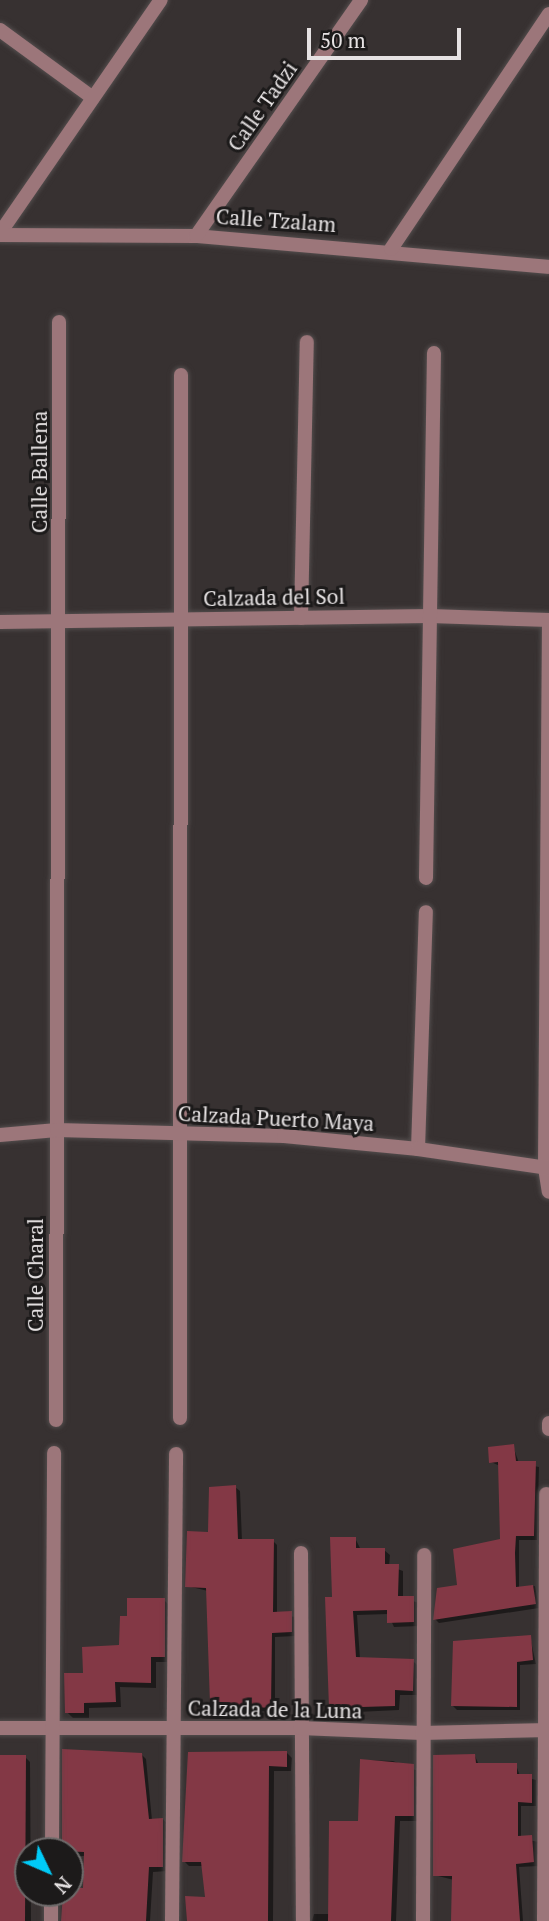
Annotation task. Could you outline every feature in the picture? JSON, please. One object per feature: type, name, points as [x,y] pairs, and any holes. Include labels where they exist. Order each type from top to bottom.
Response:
[{"type":"street","points":[[0,234],[161,0]]},
{"type":"street","name":"Calle Tadzi","points":[[197,236],[361,0]]},
{"type":"street","points":[[391,249],[549,14]]},
{"type":"street","points":[[0,30],[93,97]]},
{"type":"street","name":"Calle Tzalam","points":[[0,234],[197,236],[391,249],[549,267]]},
{"type":"street","name":"Calle Ballena","points":[[57,900],[61,622],[59,323]]},
{"type":"street","points":[[301,618],[307,342]]},
{"type":"street","points":[[426,878],[434,353]]},
{"type":"street","points":[[180,1418],[183,1133],[181,375]]},
{"type":"street","name":"Calzada del Sol","points":[[0,622],[430,616],[549,620]]},
{"type":"street","points":[[549,620],[545,882],[549,1192]]},
{"type":"street","name":"Calle Charal","points":[[56,1420],[57,900]]},
{"type":"street","points":[[418,1149],[426,912]]},
{"type":"street","name":"Calzada Puerto Maya","points":[[0,1135],[57,1130],[284,1136],[418,1149],[547,1168]]},
{"type":"street","points":[[549,1423],[549,1429]]},
{"type":"street","points":[[52,1837],[54,1453]]},
{"type":"street","points":[[172,1921],[176,1454]]},
{"type":"street","points":[[544,1921],[547,1730],[546,1494]]},
{"type":"street","points":[[301,1553],[303,1921]]},
{"type":"street","points":[[423,1921],[424,1555]]},
{"type":"street","name":"Calzada de la Luna","points":[[0,1728],[300,1728],[422,1733],[547,1730]]},
{"type":"building","points":[[514,1444],[516,1461],[536,1461],[534,1536],[516,1536],[515,1553],[516,1587],[533,1585],[536,1604],[433,1620],[437,1588],[457,1585],[453,1549],[500,1539],[498,1462],[489,1463],[488,1447]]},
{"type":"building","points":[[236,1485],[238,1539],[274,1539],[273,1612],[292,1611],[292,1632],[272,1633],[271,1708],[210,1704],[206,1588],[185,1587],[187,1531],[208,1532],[209,1487]]},
{"type":"building","points":[[330,1537],[356,1537],[356,1548],[385,1548],[385,1564],[399,1564],[398,1596],[414,1596],[414,1622],[387,1623],[387,1610],[353,1611],[356,1657],[414,1659],[413,1691],[395,1690],[395,1706],[329,1708],[325,1597],[332,1597]]},
{"type":"building","points":[[127,1598],[165,1598],[165,1657],[151,1657],[151,1683],[115,1682],[116,1702],[84,1703],[84,1713],[65,1713],[64,1673],[83,1673],[82,1647],[119,1645],[120,1616],[127,1616]]},
{"type":"building","points":[[531,1635],[533,1660],[517,1662],[517,1707],[451,1706],[453,1641]]},
{"type":"building","points":[[62,1749],[142,1753],[149,1819],[163,1818],[163,1867],[149,1867],[146,1921],[61,1921],[62,1907],[84,1907],[84,1837],[62,1837]]},
{"type":"building","points":[[287,1751],[287,1767],[269,1766],[268,1921],[187,1921],[185,1896],[205,1897],[201,1862],[182,1862],[188,1752]]},
{"type":"building","points":[[475,1754],[476,1763],[517,1763],[517,1774],[532,1774],[532,1803],[518,1802],[518,1836],[532,1835],[534,1862],[516,1864],[520,1921],[451,1921],[452,1876],[433,1876],[433,1755]]},
{"type":"building","points":[[0,1755],[26,1755],[26,1837],[14,1837],[14,1907],[25,1907],[25,1921],[0,1921]]},
{"type":"building","points":[[360,1759],[414,1764],[414,1816],[395,1816],[391,1921],[328,1921],[329,1821],[358,1821]]}]
